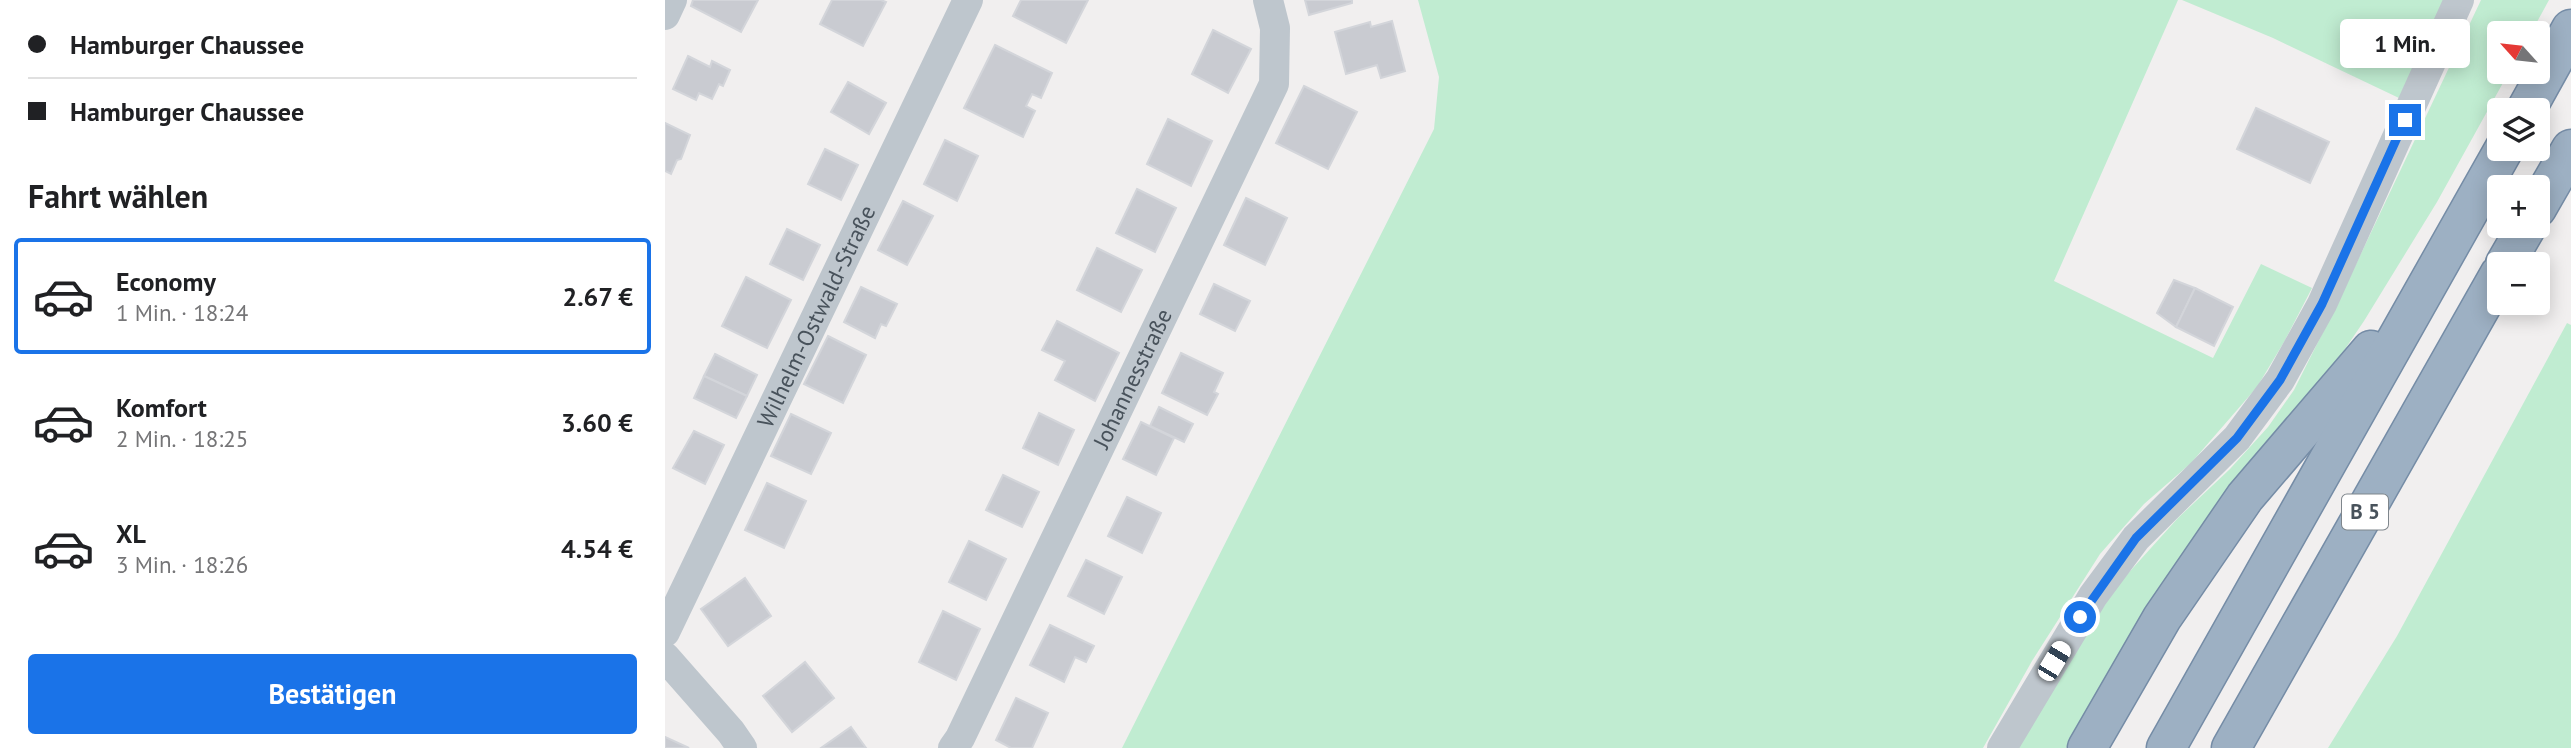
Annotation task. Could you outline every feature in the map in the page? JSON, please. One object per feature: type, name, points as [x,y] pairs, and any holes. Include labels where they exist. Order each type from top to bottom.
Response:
[{"type":"highway","points":[[2533,98],[2571,29]]},
{"type":"highway","points":[[2550,185],[2571,149]]},
{"type":"highway","name":"B 5","points":[[2166,748],[2497,161]]},
{"type":"highway","points":[[2087,748],[2162,618],[2245,497],[2430,282]]},
{"type":"highway","name":"B 5","points":[[2231,748],[2487,296]]},
{"type":"street","points":[[665,15],[672,0]]},
{"type":"street","name":"Wilhelm-Ostwald-Straße","points":[[665,632],[968,0]]},
{"type":"street","name":"Johannesstraße","points":[[953,748],[1274,84],[1275,28],[1268,0]]},
{"type":"street","points":[[2001,748],[2093,596],[2136,538],[2237,438],[2280,380],[2322,304],[2459,0]]},
{"type":"street","points":[[665,657],[742,748]]},
{"type":"green space","points":[[1418,0],[2178,0],[2054,281],[2213,358],[2261,264],[2312,288],[2257,387],[2191,463],[2144,504],[2100,554],[2032,661],[1983,748],[1122,748],[1434,129],[1439,77]]},
{"type":"green space","points":[[2182,0],[2444,0],[2399,98],[2273,38]]},
{"type":"green space","points":[[2481,0],[2549,0],[2538,21],[2487,21],[2487,84],[2502,84],[2495,98],[2487,98],[2487,112],[2437,202],[2364,321],[2320,386],[2147,613],[2066,748],[2018,748],[2098,614],[2123,579],[2178,518],[2230,469],[2268,427],[2294,390]]},
{"type":"green space","points":[[2567,323],[2571,325],[2571,748],[2328,748],[2397,636]]},
{"type":"building","points":[[693,0],[758,0],[741,32],[691,6]]},
{"type":"building","points":[[832,0],[886,2],[863,46],[820,24]]},
{"type":"building","points":[[1021,0],[1088,0],[1066,43],[1013,16]]},
{"type":"building","points":[[1305,0],[1352,0],[1352,3],[1309,15]]},
{"type":"building","points":[[1392,21],[1405,71],[1381,78],[1377,65],[1346,74],[1335,32],[1370,22],[1371,27]]},
{"type":"building","points":[[1213,30],[1251,49],[1228,93],[1192,74]]},
{"type":"building","points":[[995,45],[1052,73],[1041,98],[1032,94],[1026,106],[1035,111],[1023,137],[964,108]]},
{"type":"building","points":[[688,56],[710,67],[712,61],[730,70],[723,86],[719,84],[712,99],[699,93],[696,100],[673,89]]},
{"type":"building","points":[[848,82],[886,103],[869,134],[831,112]]},
{"type":"building","points":[[1304,86],[1357,112],[1328,169],[1276,143]]},
{"type":"building","points":[[2256,108],[2329,142],[2310,183],[2237,149]]},
{"type":"building","points":[[1168,119],[1212,141],[1191,186],[1147,164]]},
{"type":"building","points":[[665,123],[690,135],[681,159],[677,160],[671,174],[665,171]]},
{"type":"building","points":[[945,140],[978,156],[957,201],[924,184]]},
{"type":"building","points":[[825,149],[858,165],[841,200],[808,184]]},
{"type":"building","points":[[1137,189],[1176,208],[1155,252],[1116,233]]},
{"type":"building","points":[[1246,198],[1287,218],[1265,265],[1224,245]]},
{"type":"building","points":[[903,201],[933,216],[907,265],[878,250]]},
{"type":"building","points":[[787,229],[820,245],[803,280],[770,264]]},
{"type":"building","points":[[1097,248],[1142,270],[1121,312],[1077,290]]},
{"type":"building","points":[[746,277],[791,300],[767,348],[722,326]]},
{"type":"building","points":[[2174,280],[2195,288],[2176,327],[2157,313]]},
{"type":"building","points":[[1214,284],[1250,301],[1235,331],[1200,314]]},
{"type":"building","points":[[861,287],[897,304],[886,326],[881,324],[875,338],[844,322]]},
{"type":"building","points":[[2195,288],[2233,307],[2214,346],[2176,327]]},
{"type":"building","points":[[1057,321],[1119,353],[1095,401],[1055,380],[1065,361],[1042,350]]},
{"type":"building","points":[[828,336],[866,355],[843,403],[804,384]]},
{"type":"building","points":[[1181,353],[1223,373],[1214,392],[1218,394],[1207,415],[1162,393]]},
{"type":"building","points":[[715,354],[757,375],[747,396],[704,376]]},
{"type":"building","points":[[704,376],[747,396],[736,418],[694,398]]},
{"type":"building","points":[[1159,407],[1193,424],[1184,442],[1150,426]]},
{"type":"building","points":[[1039,413],[1074,430],[1058,465],[1023,448]]},
{"type":"building","points":[[791,414],[831,433],[811,474],[771,456]]},
{"type":"building","points":[[1141,422],[1174,438],[1156,475],[1123,459]]},
{"type":"building","points":[[694,431],[724,445],[705,484],[673,468]]},
{"type":"building","points":[[1003,475],[1039,492],[1022,527],[986,510]]},
{"type":"building","points":[[767,483],[806,501],[784,548],[745,530]]},
{"type":"building","points":[[1127,497],[1161,513],[1142,553],[1108,536]]},
{"type":"building","points":[[969,541],[1006,559],[986,600],[949,582]]},
{"type":"building","points":[[1086,560],[1122,577],[1104,614],[1068,596]]},
{"type":"building","points":[[745,578],[771,616],[728,646],[701,609]]},
{"type":"building","points":[[943,611],[980,629],[956,680],[919,662]]},
{"type":"building","points":[[1050,625],[1094,646],[1086,662],[1075,657],[1064,682],[1030,665]]},
{"type":"building","points":[[805,662],[834,698],[792,732],[763,696]]},
{"type":"building","points":[[1016,698],[1048,713],[1032,748],[1011,748],[996,740]]},
{"type":"building","points":[[851,727],[866,748],[821,748]]},
{"type":"building","points":[[665,737],[689,748],[665,748]]},
{"type":"route","points":[[2080,617],[2136,538],[2237,438],[2280,380],[2322,304],[2405,120]]}]
